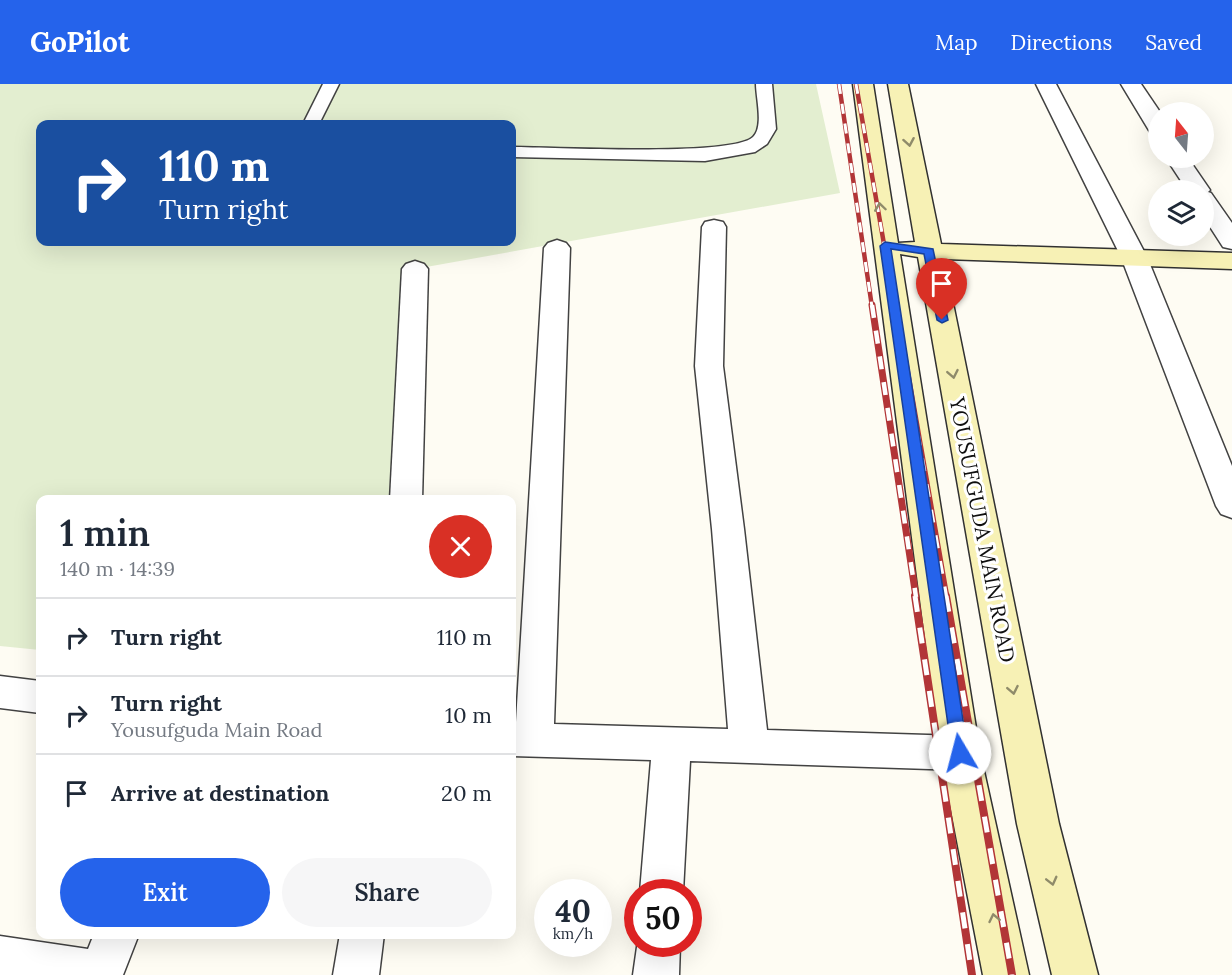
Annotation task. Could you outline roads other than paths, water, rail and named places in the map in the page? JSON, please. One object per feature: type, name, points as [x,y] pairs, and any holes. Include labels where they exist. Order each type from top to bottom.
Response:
[{"type":"main road","points":[[863,84],[960,753],[1006,975]]},
{"type":"main road","name":"YOUSUFGUDA MAIN ROAD","points":[[898,84],[1038,824],[1075,975]]},
{"type":"main road","points":[[885,246],[929,251],[1232,261]]},
{"type":"street","points":[[1046,84],[1134,257],[1232,506]]},
{"type":"street","points":[[1131,84],[1148,111]]},
{"type":"street","points":[[1214,215],[1232,242]]},
{"type":"street","points":[[714,227],[709,366],[728,529],[748,747]]},
{"type":"street","points":[[557,248],[523,739],[960,753]]},
{"type":"street","points":[[406,495],[415,269]]},
{"type":"street","points":[[0,692],[36,696]]},
{"type":"street","points":[[662,879],[672,744]]},
{"type":"street","points":[[356,975],[361,939]]},
{"type":"street","points":[[656,975],[657,957]]},
{"type":"street","points":[[0,959],[106,961]]},
{"type":"lane","points":[[313,120],[331,84]]},
{"type":"lane","points":[[516,152],[705,155],[749,148],[760,140],[768,129],[764,84]]},
{"type":"railway","points":[[839,84],[872,307]]},
{"type":"railway","points":[[856,84],[895,307]]},
{"type":"railway","points":[[872,305],[916,597]]},
{"type":"railway","points":[[895,305],[946,597]]},
{"type":"railway","points":[[915,596],[972,975]]},
{"type":"railway","points":[[946,596],[1012,975]]}]
